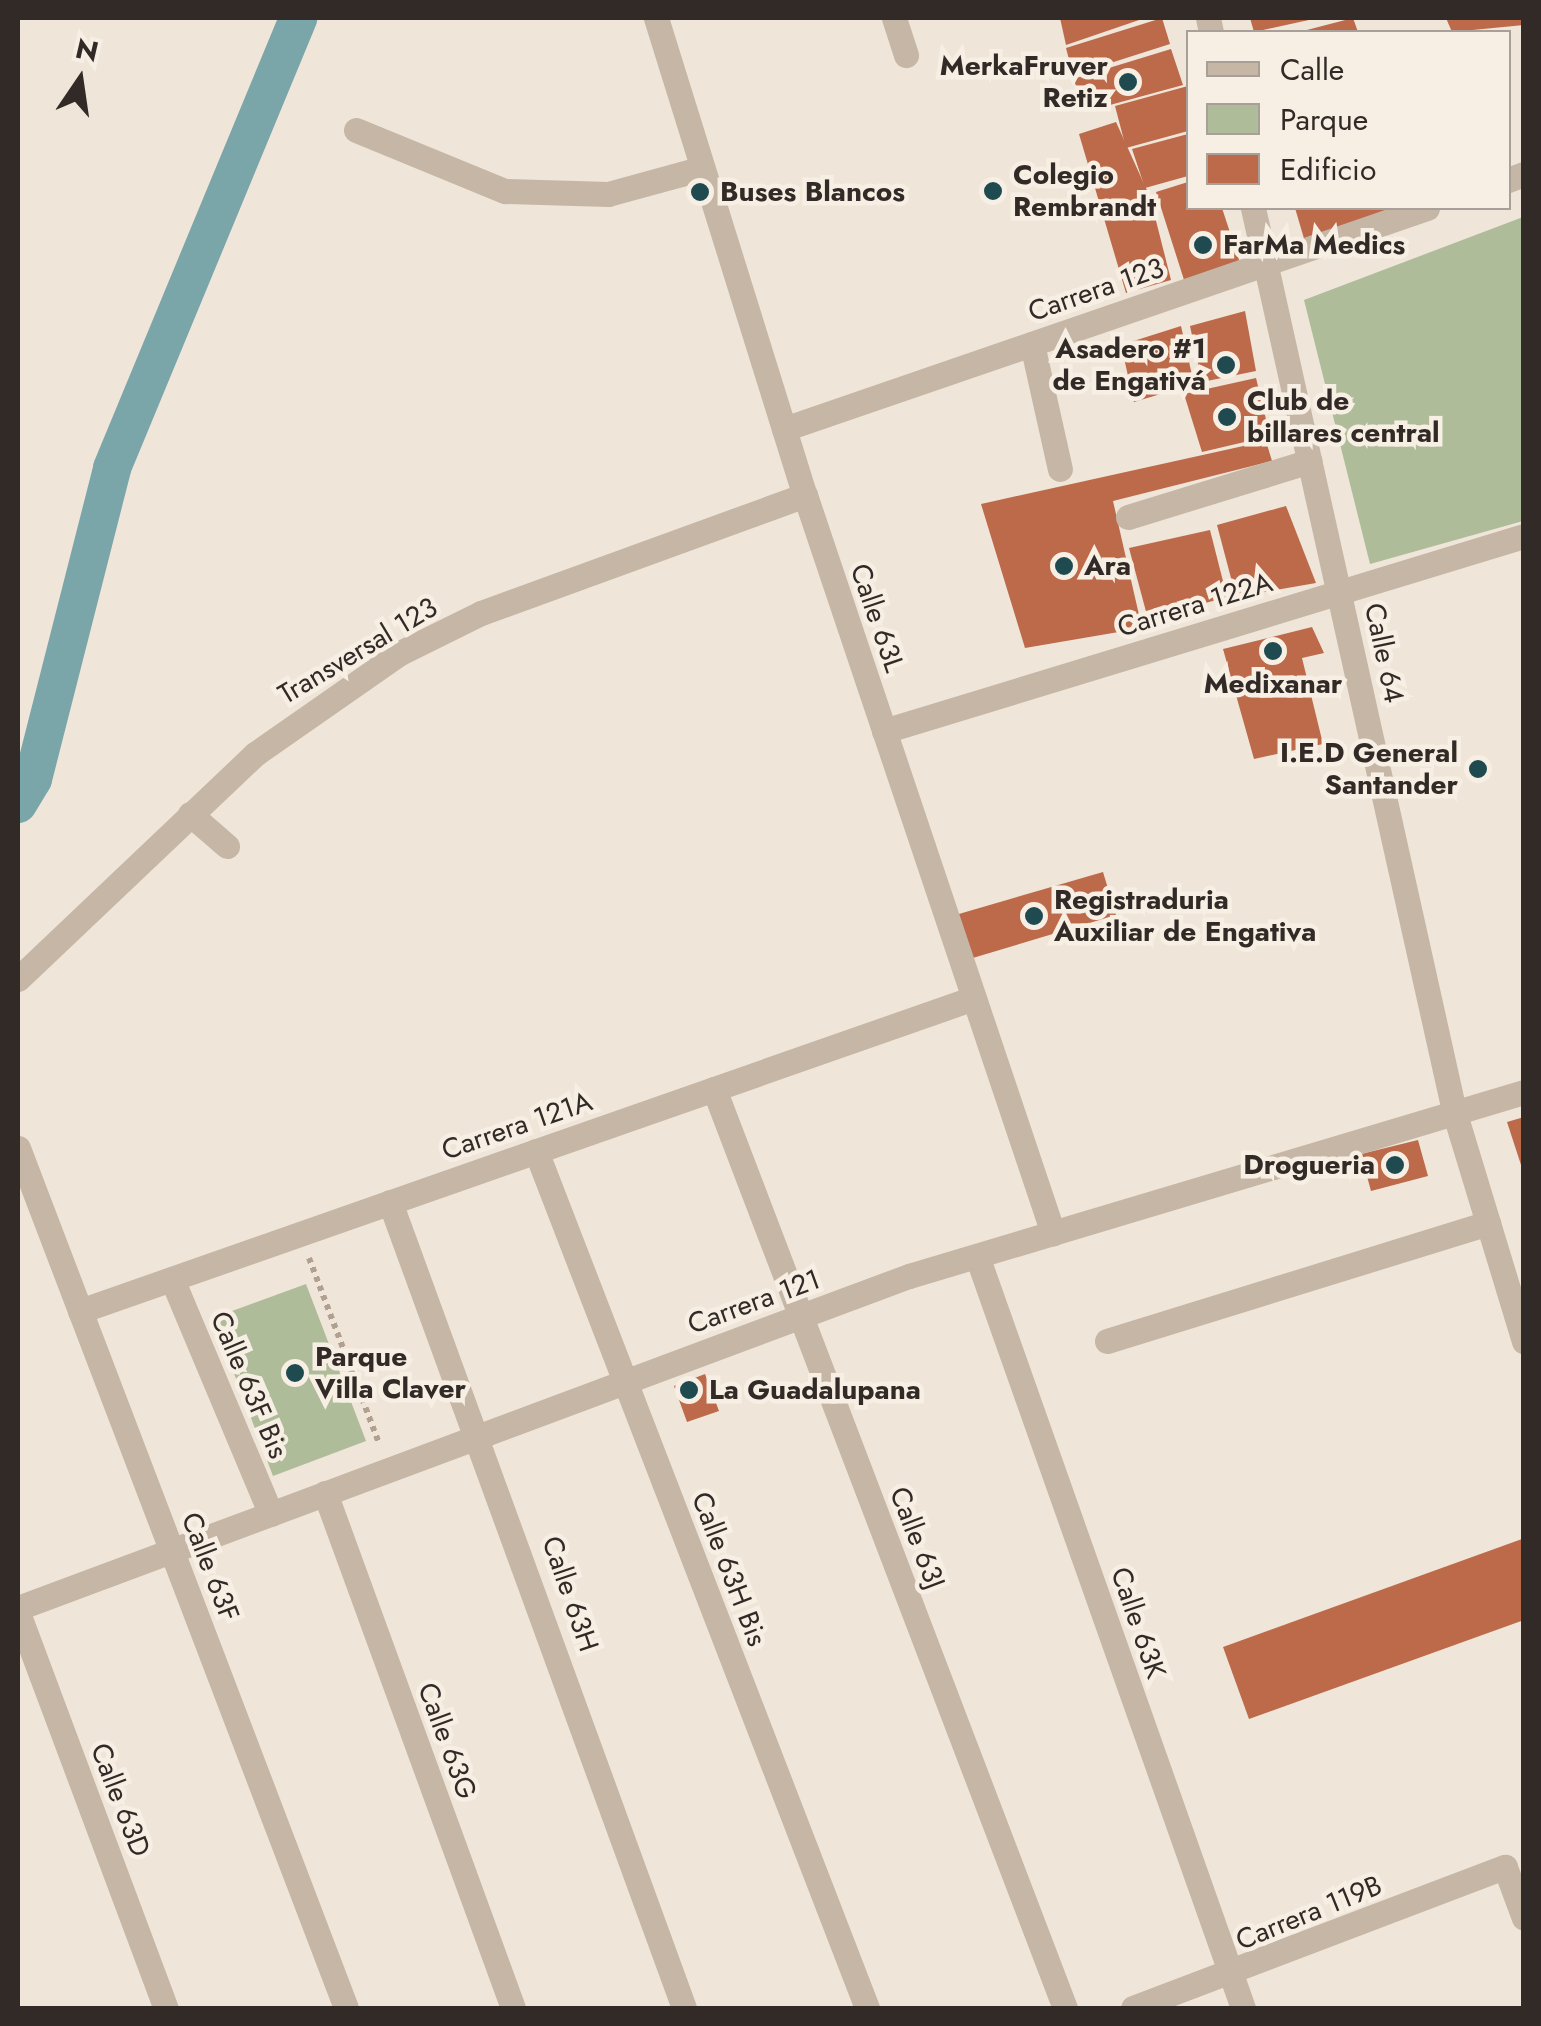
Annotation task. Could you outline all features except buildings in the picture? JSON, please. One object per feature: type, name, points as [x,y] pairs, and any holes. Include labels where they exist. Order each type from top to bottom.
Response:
[{"type":"street","name":"Calle 63L","points":[[656,18],[805,495],[1053,1233]]},
{"type":"street","points":[[894,18],[906,55]]},
{"type":"street","points":[[356,130],[505,191],[608,194],[703,168]]},
{"type":"street","name":"Calle 64","points":[[1254,210],[1454,1112],[1524,1342]]},
{"type":"street","name":"Carrera 123","points":[[784,429],[1421,210]]},
{"type":"street","points":[[1032,344],[1060,470]]},
{"type":"street","points":[[1128,517],[1310,461]]},
{"type":"street","name":"Transversal 123","points":[[18,979],[190,814],[281,734],[400,653],[481,613],[805,495]]},
{"type":"street","name":"Carrera 122A","points":[[884,731],[1524,536]]},
{"type":"street","points":[[190,814],[227,846]]},
{"type":"street","name":"Carrera 121A","points":[[80,1311],[974,998]]},
{"type":"street","name":"Calle 63J","points":[[714,1089],[1065,2008]]},
{"type":"street","name":"Carrera 121","points":[[18,1610],[800,1317],[978,1256],[1524,1092]]},
{"type":"street","name":"Calle 63F","points":[[18,1148],[346,2008]]},
{"type":"street","name":"Calle 63H Bis","points":[[536,1151],[867,2008]]},
{"type":"street","name":"Calle 63H","points":[[390,1202],[482,1435],[684,2008]]},
{"type":"street","points":[[1107,1341],[1488,1223]]},
{"type":"street","name":"Calle 63K","points":[[978,1256],[1243,2008]]},
{"type":"street","name":"Calle 63F Bis","points":[[172,1278],[271,1514]]},
{"type":"street","name":"Calle 63G","points":[[325,1494],[513,2008]]},
{"type":"street","name":"Calle 63D","points":[[18,1610],[166,2008]]},
{"type":"street","name":"Carrera 119B","points":[[1133,2008],[1230,1976],[1505,1867],[1524,1918]]},
{"type":"path","points":[[300,1234],[390,1470]]},
{"type":"green space","points":[[1523,217],[1523,521],[1370,564],[1304,300]]},
{"type":"green space","name":"Parque Villa Claver","points":[[306,1284],[366,1441],[273,1476],[213,1318]]},
{"type":"waterway","points":[[18,804],[33,779],[112,468],[298,18]]},
{"type":"place","name":"MerkaFruver Retiz","points":[[1128,82]]},
{"type":"place","name":"Colegio Rembrandt","points":[[993,191]]},
{"type":"place","name":"Buses Blancos","points":[[700,192]]},
{"type":"place","name":"FarMa Medics","points":[[1203,245]]},
{"type":"place","name":"Asadero #1 de Engativá","points":[[1226,365]]},
{"type":"place","name":"Club de billares central","points":[[1227,417]]},
{"type":"place","name":"Ara","points":[[1064,566]]},
{"type":"place","name":"Medixanar","points":[[1273,651]]},
{"type":"place","name":"I.E.D General Santander","points":[[1478,769]]},
{"type":"place","name":"Registraduria Auxiliar de Engativa","points":[[1034,916]]},
{"type":"place","name":"Drogueria","points":[[1395,1165]]},
{"type":"place","name":"Parque Villa Claver","points":[[295,1373]]},
{"type":"place","name":"La Guadalupana","points":[[689,1390]]}]
